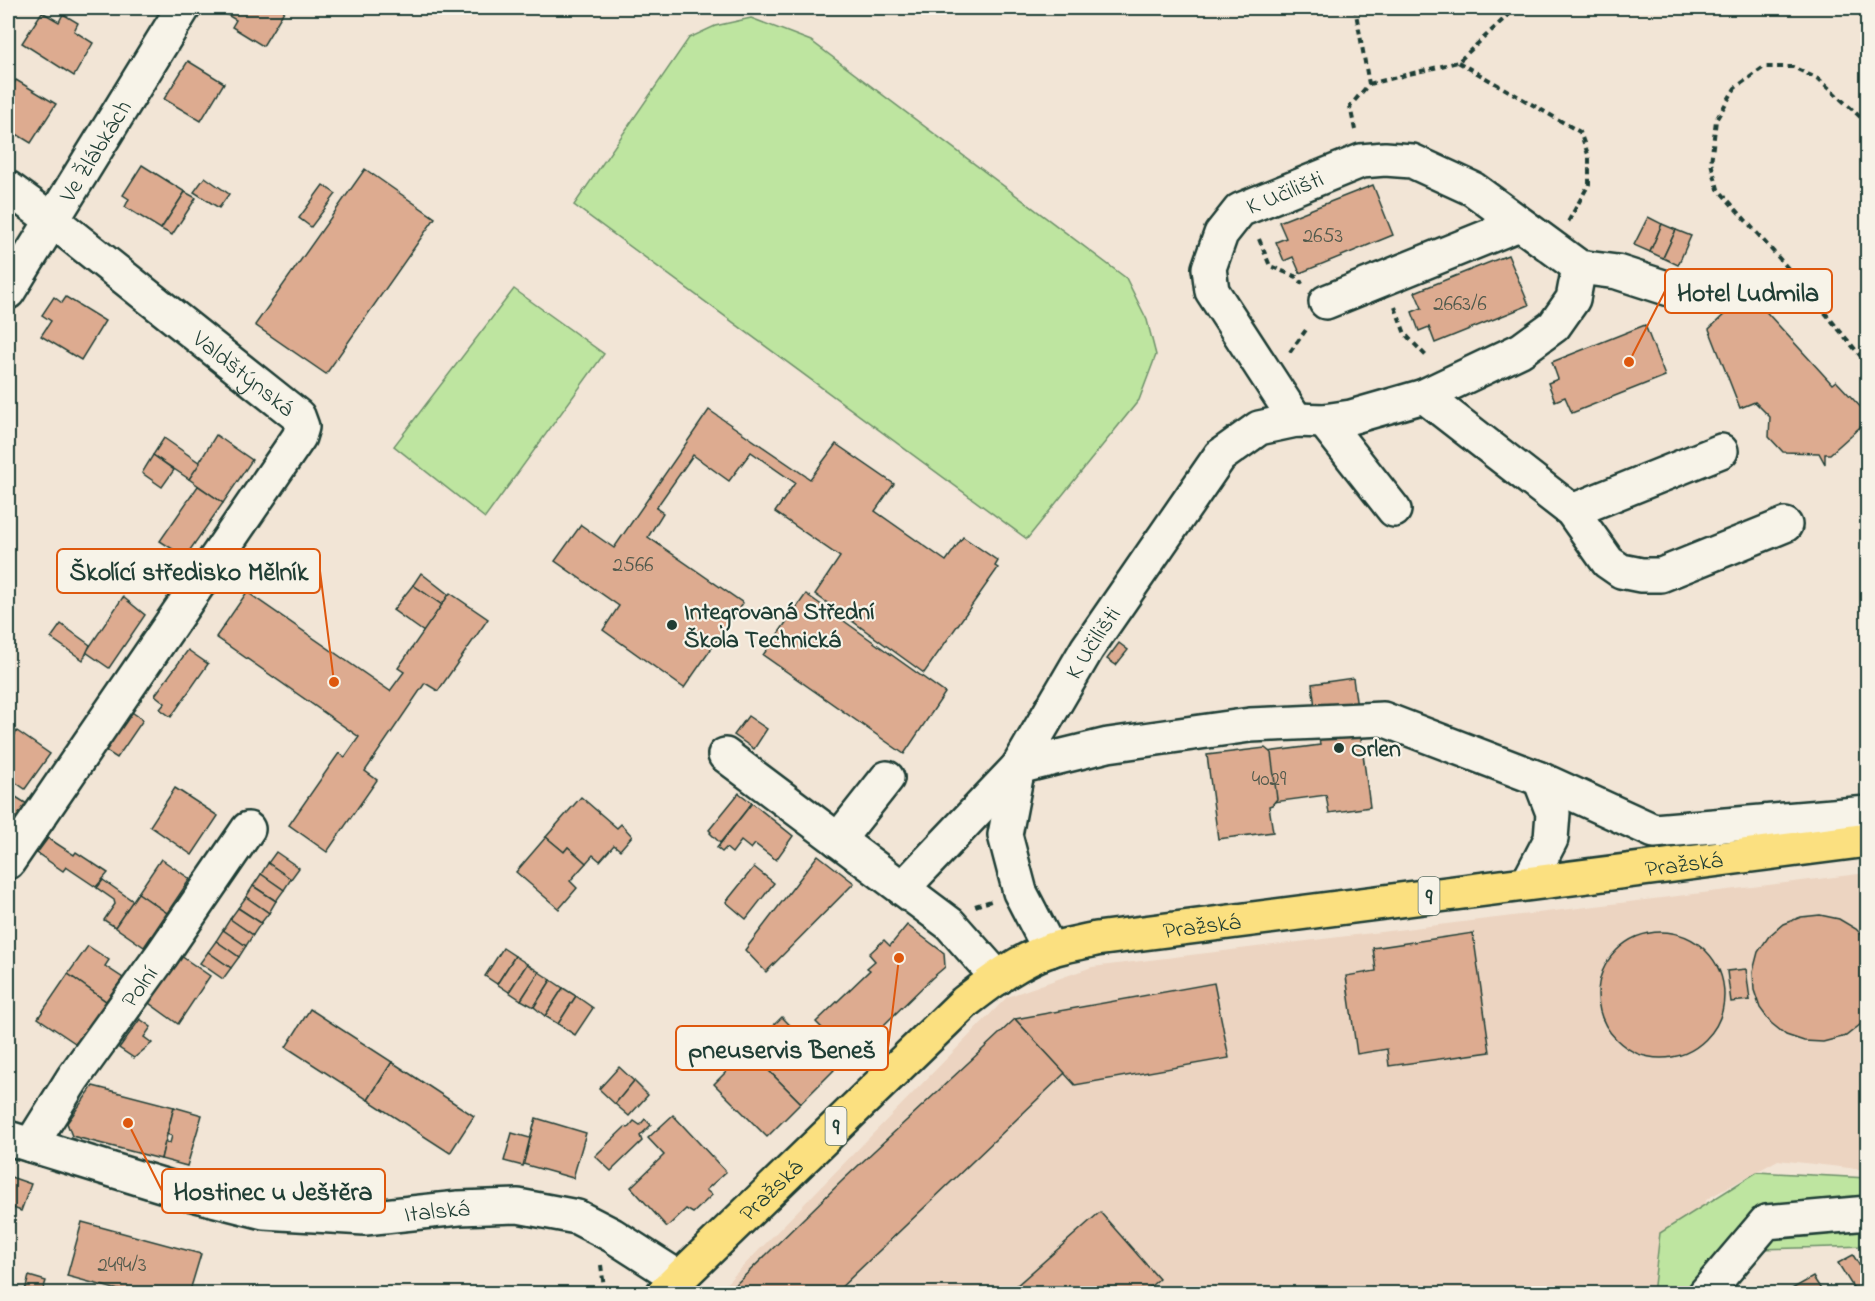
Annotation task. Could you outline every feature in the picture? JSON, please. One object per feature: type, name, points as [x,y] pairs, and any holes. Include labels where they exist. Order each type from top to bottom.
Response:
[{"type":"main road","name":"Pražská","points":[[671,1286],[965,1002],[1029,959],[1050,950],[1096,939],[1868,840]]},
{"type":"street","name":"Ve Žlábkách","points":[[8,292],[183,8]]},
{"type":"street","name":"K Učilišti","points":[[1310,420],[1270,380],[1212,291],[1209,268],[1221,234],[1240,210],[1361,161],[1385,159],[1412,161],[1473,189],[1566,258],[1682,293]]},
{"type":"street","points":[[8,188],[52,220]]},
{"type":"street","name":"Valdštýnská","points":[[8,862],[298,437],[302,427],[298,417],[52,220]]},
{"type":"street","points":[[1318,314],[1384,280],[1519,224]]},
{"type":"street","name":"K Učilišti","points":[[903,888],[1018,766],[1087,649],[1220,456],[1259,428],[1310,420],[1351,417],[1424,396],[1521,350],[1554,326],[1573,299],[1566,258]]},
{"type":"street","points":[[1424,396],[1572,511],[1608,562],[1621,572],[1661,575],[1785,525]]},
{"type":"street","points":[[1310,420],[1394,510]]},
{"type":"street","points":[[1572,511],[1720,451]]},
{"type":"street","points":[[1050,950],[1020,892],[1005,835],[1018,766],[1108,745],[1250,725],[1383,718],[1540,779],[1654,831],[1868,813]]},
{"type":"street","points":[[725,755],[950,924],[998,978]]},
{"type":"street","points":[[838,840],[887,778]]},
{"type":"street","points":[[1528,883],[1551,839],[1553,813],[1540,779]]},
{"type":"street","name":"Polní","points":[[19,1142],[73,1078],[161,956],[248,829]]},
{"type":"street","name":"Italská","points":[[19,1142],[181,1191],[264,1212],[365,1218],[459,1208],[518,1206],[577,1217],[612,1235],[671,1286]]},
{"type":"street","points":[[1705,1293],[1766,1222],[1868,1214]]},
{"type":"path","points":[[1355,8],[1369,84]]},
{"type":"path","points":[[1353,122],[1350,106],[1369,84],[1458,62],[1507,16],[1512,8]]},
{"type":"path","points":[[1458,62],[1580,132],[1589,157],[1589,184],[1566,258]]},
{"type":"path","points":[[1868,124],[1820,80],[1793,67],[1764,67],[1735,88],[1716,120],[1711,163],[1718,189],[1793,274],[1868,365]]},
{"type":"path","points":[[1384,280],[1405,334],[1433,363]]},
{"type":"path","points":[[1270,380],[1318,314]]},
{"type":"path","points":[[966,909],[998,899]]},
{"type":"path","points":[[597,1257],[602,1267],[604,1287],[601,1293]]},
{"type":"shaded area","points":[[1867,873],[1867,1170],[1778,1160],[1707,1199],[1667,1293],[716,1294],[1007,997],[1092,967]]},
{"type":"green space","points":[[751,18],[811,41],[1126,278],[1147,320],[1156,355],[1139,400],[1027,539],[574,205],[689,38],[715,26]]},
{"type":"green space","points":[[514,289],[604,354],[485,518],[394,446]]},
{"type":"green space","points":[[1757,1172],[1867,1178],[1867,1246],[1760,1249],[1679,1293],[1653,1294],[1660,1233]]},
{"type":"building","points":[[221,8],[286,8],[263,46],[232,27],[236,20],[219,10]]},
{"type":"building","points":[[42,12],[59,22],[63,14],[78,23],[74,31],[93,43],[74,76],[22,43]]},
{"type":"building","points":[[188,61],[224,83],[201,121],[164,99]]},
{"type":"building","points":[[16,80],[56,104],[31,143],[8,129],[8,94]]},
{"type":"building","points":[[142,165],[185,192],[161,229],[125,207],[129,199],[123,195]]},
{"type":"building","points":[[365,169],[435,218],[326,374],[255,325]]},
{"type":"building","points":[[205,177],[229,194],[219,208],[194,192]]},
{"type":"building","points":[[323,185],[336,194],[311,227],[299,218]]},
{"type":"building","points":[[1373,185],[1393,235],[1300,273],[1293,257],[1284,261],[1276,242],[1286,238],[1279,222]]},
{"type":"building","points":[[185,192],[196,198],[172,235],[161,229]]},
{"type":"building","points":[[1648,217],[1662,224],[1650,252],[1634,245]]},
{"type":"building","points":[[1662,224],[1676,230],[1663,258],[1650,252]]},
{"type":"building","points":[[1676,230],[1691,236],[1678,265],[1663,258]]},
{"type":"building","points":[[1508,255],[1529,305],[1435,343],[1429,327],[1419,331],[1412,312],[1422,308],[1415,292]]},
{"type":"building","points":[[1748,292],[1832,384],[1836,381],[1868,415],[1868,420],[1830,454],[1825,454],[1825,464],[1819,453],[1783,452],[1769,437],[1770,417],[1755,402],[1740,408],[1709,329]]},
{"type":"building","points":[[54,297],[62,303],[66,297],[105,321],[81,360],[41,336],[51,321],[42,315]]},
{"type":"building","points":[[1645,325],[1665,376],[1572,413],[1565,397],[1555,401],[1548,383],[1558,379],[1552,362]]},
{"type":"building","points":[[709,410],[810,479],[836,444],[894,484],[875,511],[946,561],[963,537],[998,561],[995,566],[998,568],[924,673],[815,594],[840,557],[775,512],[795,483],[751,452],[729,481],[693,455],[656,508],[663,513],[648,537],[743,603],[684,688],[603,630],[619,606],[555,561],[581,525],[614,548]]},
{"type":"building","points":[[216,435],[252,460],[223,503],[189,479]]},
{"type":"building","points":[[164,438],[200,463],[189,479],[153,455]]},
{"type":"building","points":[[153,455],[174,470],[162,487],[142,473]]},
{"type":"building","points":[[198,486],[223,503],[185,557],[160,541]]},
{"type":"building","points":[[421,573],[449,595],[442,605],[413,585]]},
{"type":"building","points":[[413,585],[442,605],[424,632],[393,610]]},
{"type":"building","points":[[247,592],[390,691],[404,672],[398,668],[450,593],[488,619],[438,691],[425,683],[365,771],[377,780],[327,852],[289,825],[339,753],[345,757],[359,737],[216,637]]},
{"type":"building","points":[[806,594],[945,693],[904,754],[763,655]]},
{"type":"building","points":[[123,597],[145,615],[109,668],[86,652]]},
{"type":"building","points":[[61,624],[90,645],[83,660],[51,638]]},
{"type":"building","points":[[1119,643],[1128,650],[1116,665],[1107,659]]},
{"type":"building","points":[[188,650],[208,664],[171,717],[160,709],[165,703],[155,695]]},
{"type":"building","points":[[1353,678],[1370,807],[1329,813],[1326,795],[1274,802],[1267,752],[1320,745],[1312,684]]},
{"type":"building","points":[[129,710],[143,720],[117,758],[103,749]]},
{"type":"building","points":[[748,716],[767,729],[754,749],[734,735]]},
{"type":"building","points":[[17,731],[50,754],[25,789],[8,777],[8,746]]},
{"type":"building","points":[[1265,748],[1271,753],[1277,799],[1269,806],[1273,832],[1218,839],[1207,755]]},
{"type":"building","points":[[175,788],[218,816],[192,855],[150,826]]},
{"type":"building","points":[[8,792],[27,804],[8,830]]},
{"type":"building","points":[[739,793],[752,803],[720,843],[709,830]]},
{"type":"building","points":[[581,797],[617,828],[621,824],[632,836],[620,850],[614,845],[600,861],[593,855],[586,863],[568,847],[564,852],[546,837]]},
{"type":"building","points":[[752,803],[793,836],[776,860],[755,844],[751,849],[741,841],[732,853],[726,848],[722,852],[717,848]]},
{"type":"building","points":[[546,837],[564,852],[568,847],[586,863],[570,881],[577,888],[559,909],[516,872]]},
{"type":"building","points":[[48,838],[74,855],[76,852],[108,873],[96,887],[66,867],[63,871],[37,853]]},
{"type":"building","points":[[276,852],[299,868],[291,879],[268,863]]},
{"type":"building","points":[[818,855],[854,883],[766,972],[745,950]]},
{"type":"building","points":[[161,859],[190,879],[167,913],[138,893]]},
{"type":"building","points":[[268,863],[291,879],[284,890],[261,874]]},
{"type":"building","points":[[754,867],[774,883],[746,919],[726,902]]},
{"type":"building","points":[[261,874],[284,890],[276,901],[253,886]]},
{"type":"building","points":[[103,880],[133,901],[115,927],[104,920],[115,904],[114,900],[97,888]]},
{"type":"building","points":[[253,886],[276,901],[269,913],[246,897]]},
{"type":"building","points":[[138,893],[167,913],[144,947],[115,927]]},
{"type":"building","points":[[246,897],[269,913],[261,923],[238,908]]},
{"type":"building","points":[[238,908],[261,923],[253,935],[230,919]]},
{"type":"building","points":[[1820,915],[1839,919],[1856,929],[1868,941],[1868,1016],[1846,1036],[1823,1042],[1804,1041],[1786,1035],[1771,1023],[1760,1008],[1754,990],[1753,971],[1758,952],[1769,936],[1783,924],[1801,917]]},
{"type":"building","points":[[230,919],[253,935],[246,946],[223,930]]},
{"type":"building","points":[[907,925],[944,953],[945,967],[851,1057],[816,1022],[870,970],[867,968],[875,961],[869,954],[884,940],[890,946]]},
{"type":"building","points":[[223,930],[246,946],[239,957],[216,941]]},
{"type":"building","points":[[1661,932],[1685,936],[1706,950],[1720,971],[1724,995],[1720,1019],[1706,1040],[1685,1054],[1661,1058],[1637,1054],[1616,1040],[1602,1019],[1598,995],[1602,971],[1616,950],[1637,936]]},
{"type":"building","points":[[1473,933],[1490,1052],[1389,1066],[1387,1049],[1357,1054],[1346,976],[1376,971],[1373,948]]},
{"type":"building","points":[[216,941],[239,957],[231,968],[208,952]]},
{"type":"building","points":[[88,946],[109,960],[105,966],[123,978],[106,1001],[68,974]]},
{"type":"building","points":[[503,948],[515,956],[497,984],[485,976]]},
{"type":"building","points":[[208,952],[231,968],[223,979],[200,963]]},
{"type":"building","points":[[181,956],[210,976],[178,1024],[149,1003]]},
{"type":"building","points":[[515,956],[527,964],[509,992],[497,984]]},
{"type":"building","points":[[527,964],[539,972],[521,1000],[509,992]]},
{"type":"building","points":[[1746,969],[1750,1000],[1731,1002],[1727,971]]},
{"type":"building","points":[[539,972],[551,980],[534,1007],[521,1000]]},
{"type":"building","points":[[68,974],[107,1002],[78,1045],[38,1018]]},
{"type":"building","points":[[551,980],[563,988],[545,1016],[534,1007]]},
{"type":"building","points":[[1214,983],[1229,1058],[1075,1085],[1015,1019]]},
{"type":"building","points":[[563,988],[576,996],[558,1024],[545,1016]]},
{"type":"building","points":[[576,996],[593,1008],[575,1035],[558,1024]]},
{"type":"building","points":[[310,1009],[392,1062],[368,1100],[286,1047]]},
{"type":"building","points":[[782,1017],[834,1070],[801,1103],[748,1050]]},
{"type":"building","points":[[140,1019],[151,1027],[144,1037],[152,1043],[134,1058],[119,1048]]},
{"type":"building","points":[[1015,1019],[1065,1073],[834,1294],[726,1294],[844,1179]]},
{"type":"building","points":[[748,1050],[801,1103],[767,1137],[714,1084]]},
{"type":"building","points":[[392,1062],[474,1116],[450,1153],[368,1100]]},
{"type":"building","points":[[619,1067],[634,1081],[615,1104],[599,1089]]},
{"type":"building","points":[[634,1081],[648,1095],[629,1116],[615,1104]]},
{"type":"building","points":[[93,1086],[174,1107],[161,1159],[72,1136],[67,1123]]},
{"type":"building","points":[[174,1107],[202,1115],[187,1166],[161,1159],[165,1142],[170,1143],[172,1136],[167,1134]]},
{"type":"building","points":[[673,1115],[726,1172],[706,1190],[712,1195],[693,1213],[686,1209],[667,1227],[631,1187],[664,1155],[648,1138]]},
{"type":"building","points":[[536,1118],[586,1133],[573,1178],[523,1164]]},
{"type":"building","points":[[645,1119],[651,1125],[640,1136],[642,1141],[611,1171],[595,1156],[625,1127],[628,1128],[634,1121],[640,1125]]},
{"type":"building","points":[[512,1133],[530,1138],[523,1166],[504,1161]]},
{"type":"building","points":[[8,1176],[31,1184],[21,1211],[8,1206]]},
{"type":"building","points":[[1100,1212],[1159,1279],[1142,1294],[1007,1294]]},
{"type":"building","points":[[82,1222],[201,1254],[189,1294],[133,1294],[67,1276]]},
{"type":"building","points":[[1853,1255],[1868,1279],[1868,1285],[1856,1292],[1838,1263]]},
{"type":"building","points":[[29,1276],[46,1281],[42,1294],[24,1294]]},
{"type":"building","points":[[1813,1277],[1824,1294],[1783,1294]]},
{"type":"place","name":"Hotel Ludmila","points":[[1629,362]]},
{"type":"place","name":"Integrovaná Střední Škola Technická","points":[[672,625]]},
{"type":"place","name":"Školící středisko Mělník","points":[[334,682]]},
{"type":"place","name":"Orlen","points":[[1339,748]]},
{"type":"place","name":"pneuservis Beneš","points":[[899,958]]},
{"type":"place","name":"Hostinec u Ještěra","points":[[128,1123]]}]
